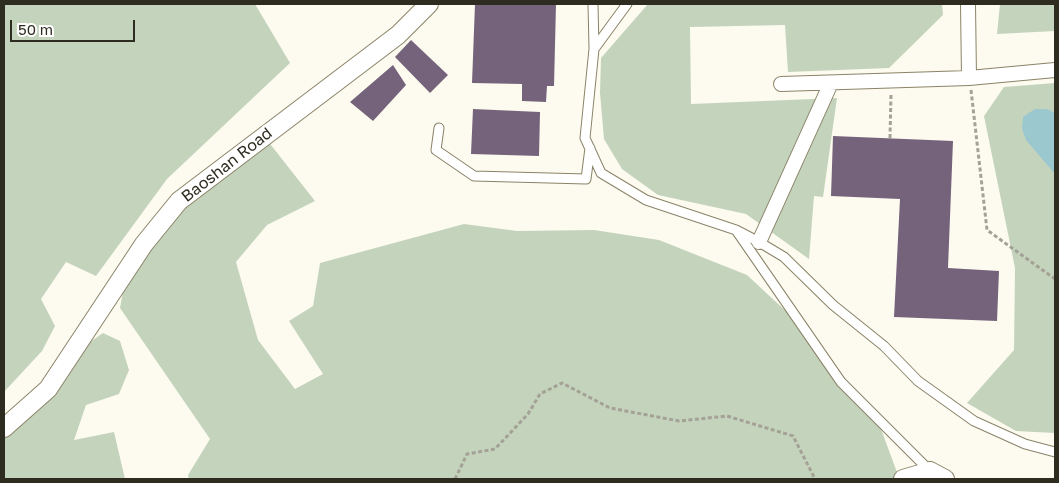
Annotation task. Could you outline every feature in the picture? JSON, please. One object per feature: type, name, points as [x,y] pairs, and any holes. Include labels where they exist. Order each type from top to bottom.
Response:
[{"type":"street","name":"Baoshan Road","points":[[4,428],[48,389],[144,244],[180,201],[398,35],[429,4]]},
{"type":"street","points":[[968,4],[969,78]]},
{"type":"street","points":[[781,84],[969,78],[1055,70]]},
{"type":"street","points":[[759,242],[831,83]]},
{"type":"street","points":[[903,479],[934,476]]},
{"type":"lane","points":[[593,4],[594,49],[585,138],[601,173],[646,200],[736,230],[784,257],[833,305],[884,346],[918,380],[974,421],[1025,444],[1055,452]]},
{"type":"lane","points":[[594,49],[627,4]]},
{"type":"lane","points":[[438,128],[436,150],[474,176],[586,179],[590,148]]},
{"type":"lane","points":[[736,230],[841,382],[934,476]]},
{"type":"path","points":[[969,78],[987,230],[1055,279]]},
{"type":"path","points":[[890,138],[891,80]]},
{"type":"path","points":[[455,479],[467,454],[495,449],[528,414],[540,394],[562,383],[610,408],[679,421],[727,416],[793,436],[814,479]]},
{"type":"green space","points":[[4,4],[255,4],[290,63],[167,179],[96,276],[66,262],[41,299],[55,326],[42,351],[4,392]]},
{"type":"green space","points":[[648,4],[942,4],[943,15],[889,68],[788,72],[785,25],[690,27],[691,104],[837,98],[823,197],[814,196],[809,259],[746,214],[658,195],[622,169],[604,139],[600,93],[601,58]]},
{"type":"green space","points":[[1000,4],[1055,4],[1055,31],[997,34]]},
{"type":"green space","points":[[1055,83],[1055,433],[1016,431],[967,403],[1014,350],[1015,268],[984,116],[1004,87]]},
{"type":"green space","points":[[267,140],[315,201],[267,225],[236,262],[258,340],[295,389],[323,374],[289,321],[313,306],[320,263],[464,224],[517,231],[594,230],[659,240],[747,275],[803,327],[826,368],[881,429],[898,475],[902,479],[189,479],[188,475],[210,439],[120,308],[125,280],[181,208]]},
{"type":"green space","points":[[103,333],[120,341],[129,370],[119,394],[86,405],[74,440],[114,432],[125,479],[4,479],[4,432],[80,349]]},
{"type":"water","points":[[1035,109],[1047,109],[1055,113],[1055,174],[1026,140],[1022,128],[1023,117]]},
{"type":"building","points":[[475,4],[556,4],[554,86],[547,86],[546,102],[522,101],[522,84],[472,83]]},
{"type":"building","points":[[411,40],[448,75],[430,93],[395,57]]},
{"type":"building","points":[[393,65],[406,85],[373,121],[350,102]]},
{"type":"building","points":[[473,109],[540,112],[539,156],[471,154]]},
{"type":"building","points":[[833,136],[953,141],[948,268],[999,271],[997,321],[894,317],[900,199],[831,196]]}]
